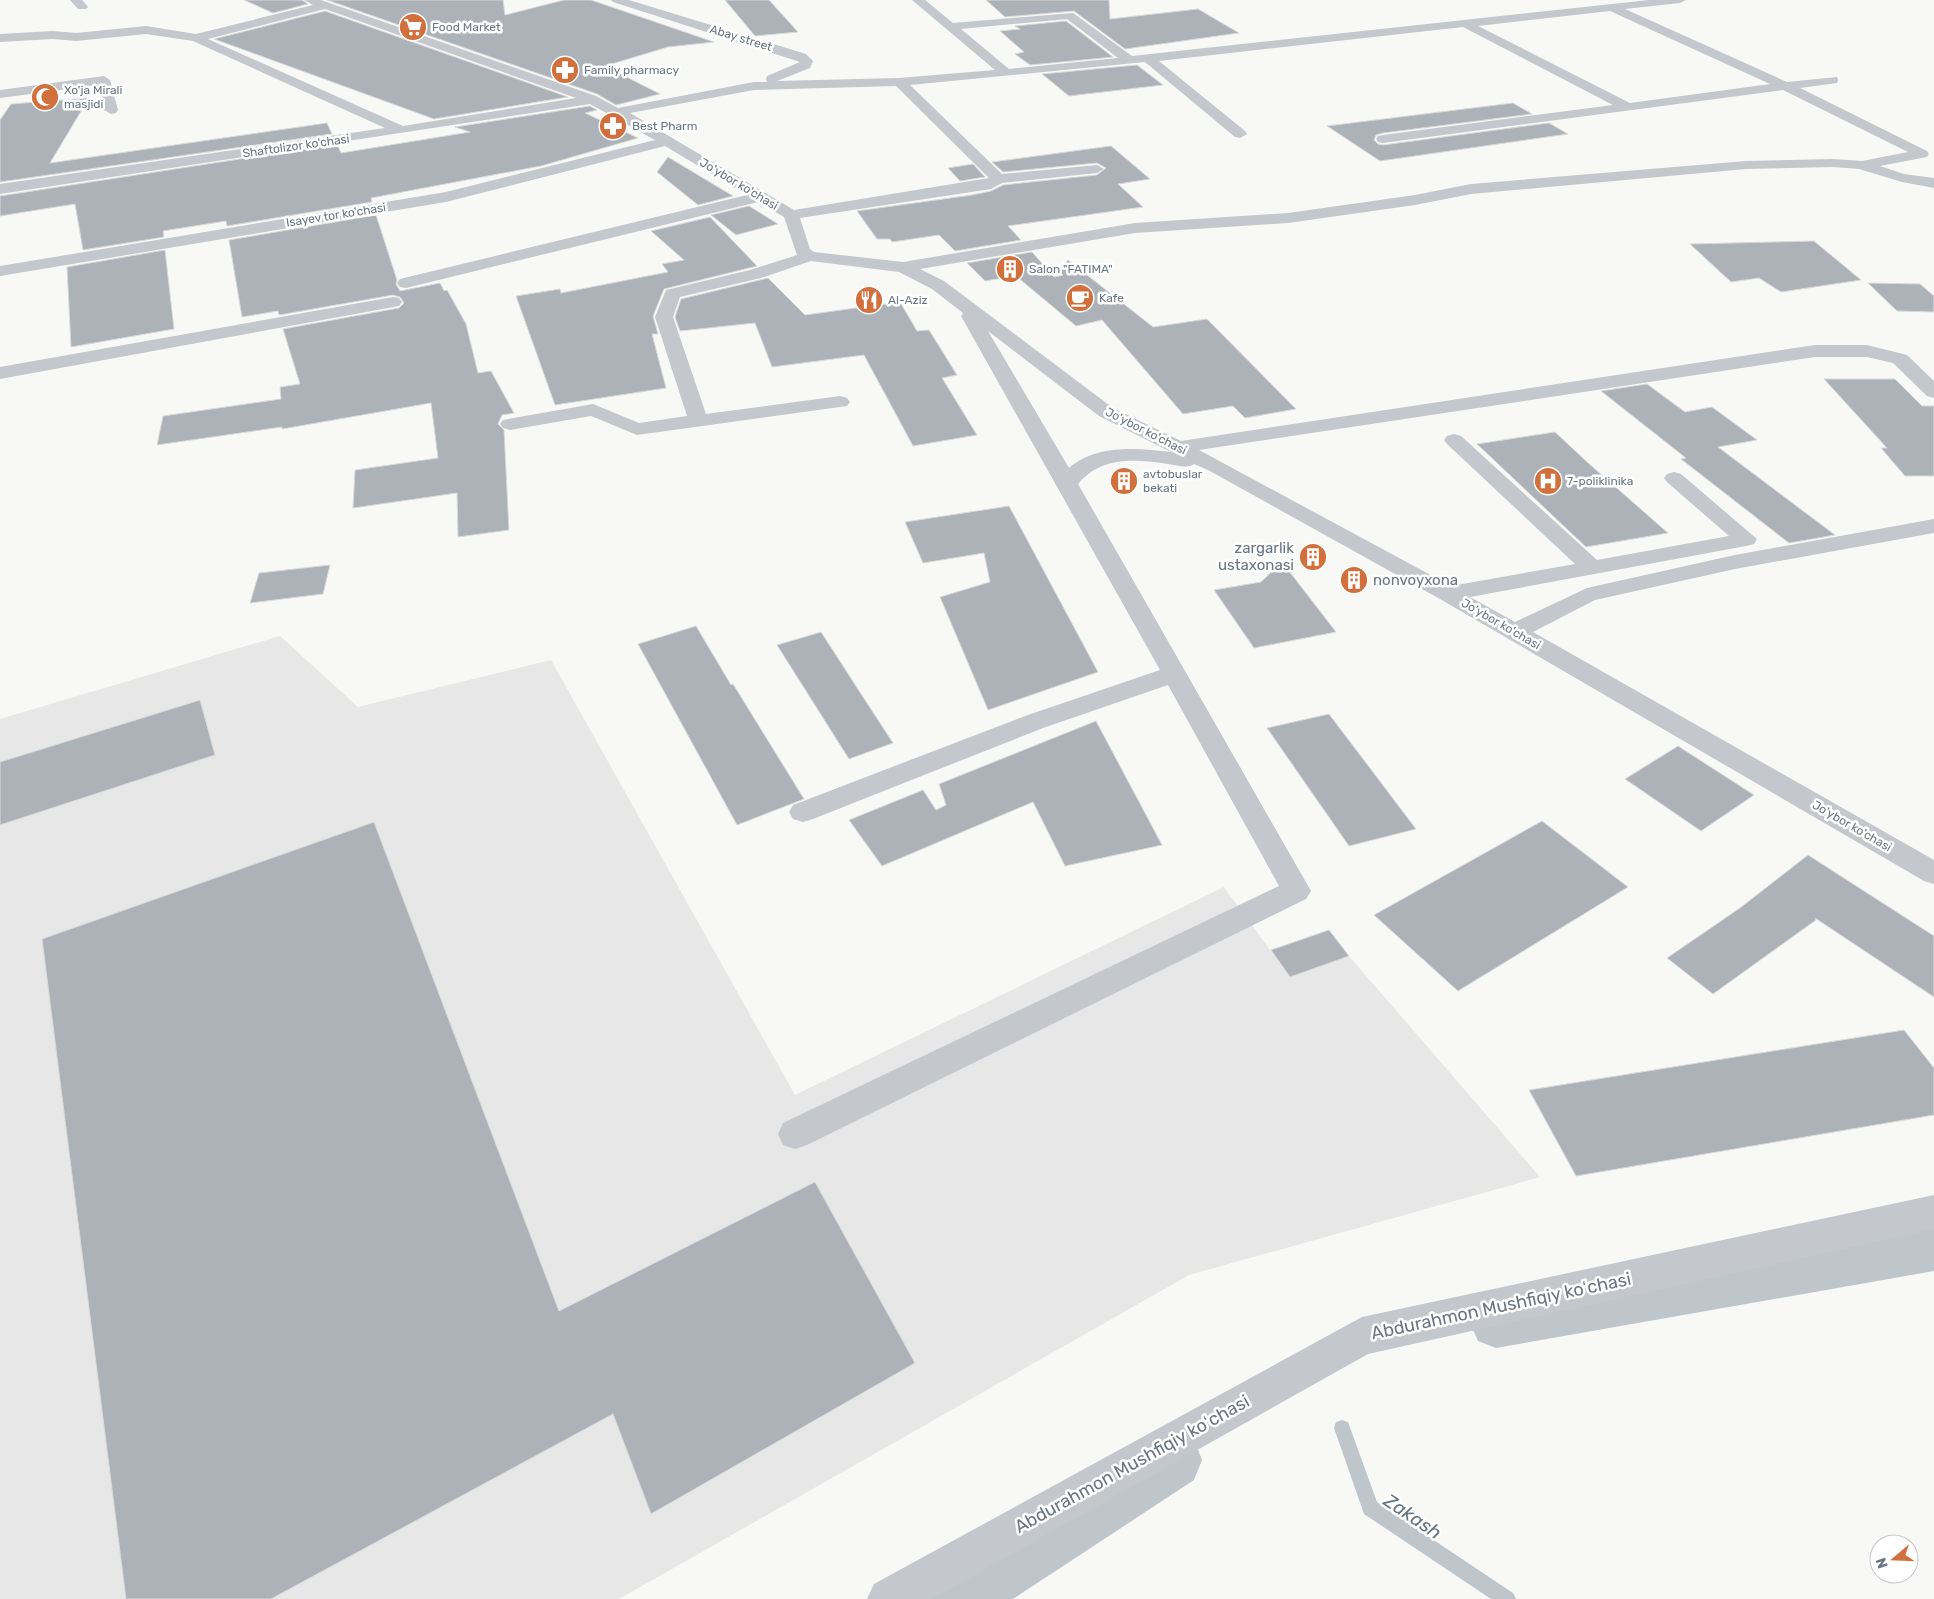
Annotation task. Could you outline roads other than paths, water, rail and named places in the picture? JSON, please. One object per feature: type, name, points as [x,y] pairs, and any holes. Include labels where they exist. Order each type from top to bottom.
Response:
[{"type":"street","name":"Abay street","points":[[617,0],[793,54],[807,60],[806,65],[800,70],[754,86]]},
{"type":"street","points":[[918,0],[1006,73]]},
{"type":"street","points":[[1594,0],[1785,86],[1922,154],[1860,166]]},
{"type":"street","points":[[616,112],[754,86],[900,82],[1006,73],[1467,25],[1656,1],[1680,0]]},
{"type":"street","points":[[196,38],[316,3]]},
{"type":"street","name":"Jo'ybor ko'chasi","points":[[316,3],[451,48],[591,99],[668,141],[791,215],[801,247],[810,256],[903,267],[938,285],[1106,412],[1214,466],[1448,594],[1934,873]]},
{"type":"street","points":[[950,27],[1069,15],[1129,60]]},
{"type":"street","points":[[1467,25],[1626,106]]},
{"type":"street","points":[[0,38],[53,35],[76,37],[146,30],[196,38],[401,130]]},
{"type":"street","points":[[1148,58],[1240,134]]},
{"type":"street","points":[[0,94],[104,80],[111,110]]},
{"type":"street","points":[[1383,139],[1832,80]]},
{"type":"street","points":[[900,82],[998,179]]},
{"type":"street","name":"Shaftolizor ko'chasi","points":[[0,189],[401,130],[591,99]]},
{"type":"street","name":"Isayev tor ko'chasi","points":[[0,270],[446,197],[668,141]]},
{"type":"street","points":[[903,267],[1135,228],[1288,218],[1415,200],[1471,189],[1746,165],[1833,163],[1860,166],[1902,178],[1934,183]]},
{"type":"street","points":[[791,215],[991,184],[998,179],[1097,169]]},
{"type":"street","points":[[406,283],[760,197]]},
{"type":"street","points":[[699,422],[664,317],[672,294],[755,274],[810,256]]},
{"type":"street","points":[[0,373],[393,302]]},
{"type":"street","points":[[795,1134],[1296,891],[1067,483],[964,306]]},
{"type":"street","points":[[1179,448],[1243,436],[1815,352],[1867,351],[1900,359],[1934,392]]},
{"type":"street","points":[[510,424],[593,410],[637,429],[840,402]]},
{"type":"street","points":[[1454,440],[1591,566]]},
{"type":"street","points":[[1067,483],[1073,473],[1087,464],[1105,458],[1128,455],[1149,454],[1214,466]]},
{"type":"street","points":[[1448,594],[1591,566],[1746,539],[1674,478]]},
{"type":"street","points":[[1516,632],[1587,595],[1735,562],[1934,526]]},
{"type":"street","points":[[803,812],[1004,733],[1110,694],[1175,674]]},
{"type":"street","name":"Abdurahmon Mushfiqiy koʻchasi","points":[[889,1599],[1362,1336],[1934,1212]]},
{"type":"waterway","points":[[1496,1323],[1934,1248]]},
{"type":"waterway","name":"Zakash","points":[[1342,1428],[1370,1508],[1507,1599]]},
{"type":"waterway","points":[[960,1599],[1174,1460]]},
{"type":"place","name":"Food Market","points":[[413,27]]},
{"type":"place","name":"Family pharmacy","points":[[565,70]]},
{"type":"place","name":"Xo'ja Mirali masjidi","points":[[45,97]]},
{"type":"place","name":"Best Pharm","points":[[613,126]]},
{"type":"place","name":"Salon \"FATIMA\"","points":[[1010,269]]},
{"type":"place","name":"Kafe","points":[[1080,298]]},
{"type":"place","name":"Al-Aziz","points":[[869,300]]},
{"type":"place","name":"avtobuslar bekati","points":[[1124,481]]},
{"type":"place","name":"7-poliklinika","points":[[1548,481]]},
{"type":"place","name":"zargarlik ustaxonasi","points":[[1313,557]]},
{"type":"place","name":"nonvoyxona","points":[[1354,580]]}]
